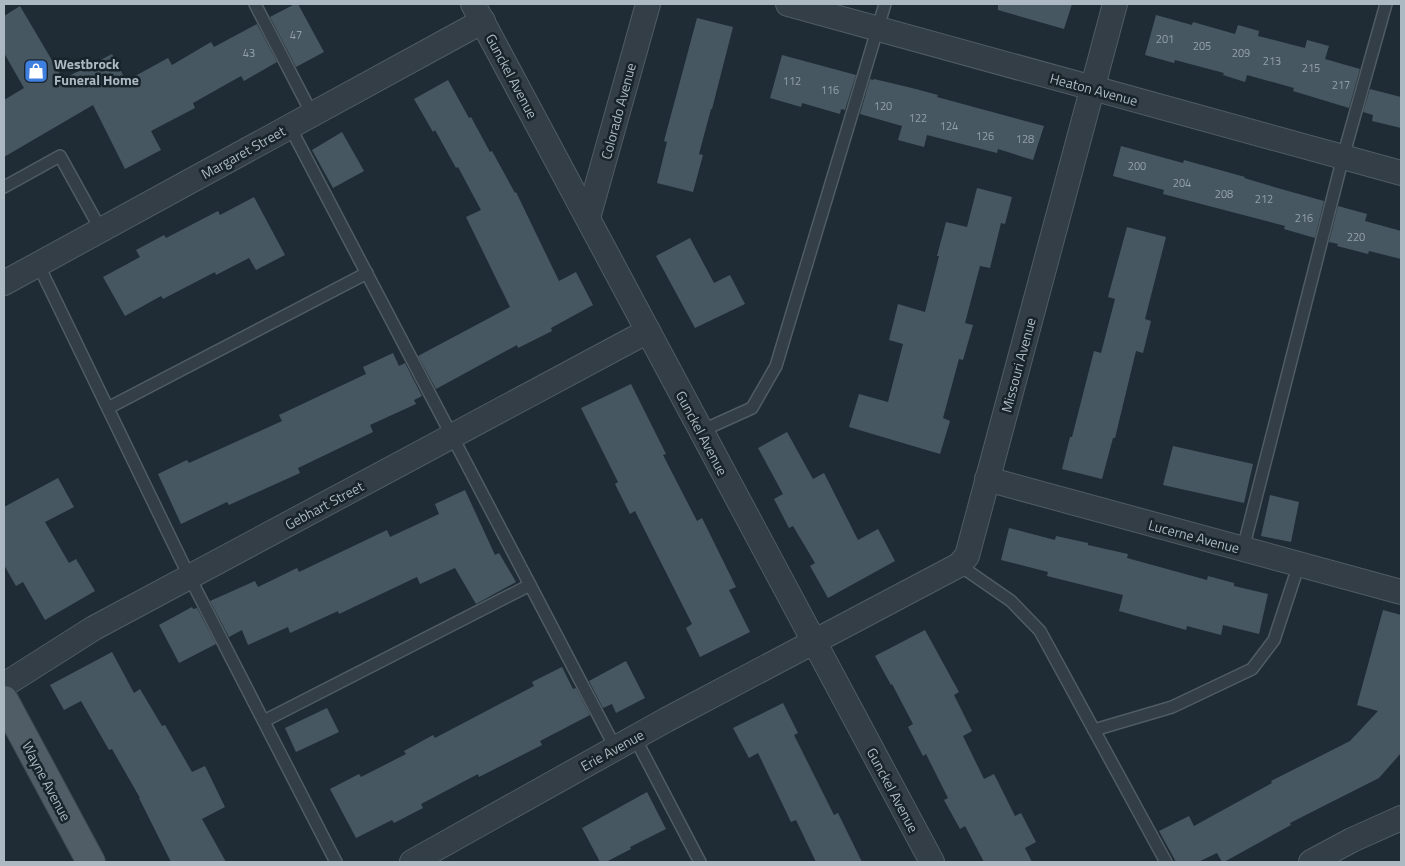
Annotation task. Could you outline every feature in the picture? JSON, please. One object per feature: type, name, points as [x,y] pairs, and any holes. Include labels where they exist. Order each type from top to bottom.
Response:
[{"type":"main road","name":"Wayne Avenue","points":[[4,700],[91,862]]},
{"type":"street","name":"Colorado Avenue","points":[[588,218],[648,4]]},
{"type":"street","name":"Heaton Avenue","points":[[788,4],[1401,173]]},
{"type":"street","name":"Missouri Avenue","points":[[959,565],[967,556],[1115,4]]},
{"type":"street","name":"Margaret Street","points":[[4,283],[290,127],[478,12]]},
{"type":"street","name":"Gunckel Avenue","points":[[478,12],[932,862]]},
{"type":"street","name":"Gebhart Street","points":[[4,685],[94,628],[648,331]]},
{"type":"street","name":"Lucerne Avenue","points":[[988,479],[1401,592]]},
{"type":"street","points":[[814,642],[959,565]]},
{"type":"street","name":"Erie Avenue","points":[[412,862],[625,743],[814,642]]},
{"type":"street","points":[[1311,862],[1352,840],[1401,818]]},
{"type":"lane","points":[[255,4],[312,114]]},
{"type":"lane","points":[[701,431],[752,408],[776,366],[885,4]]},
{"type":"lane","points":[[1243,549],[1343,157],[1386,4]]},
{"type":"lane","points":[[290,127],[530,585],[625,743],[700,862]]},
{"type":"lane","points":[[4,187],[60,156],[101,230]]},
{"type":"lane","points":[[38,264],[189,576],[336,862]]},
{"type":"lane","points":[[108,408],[366,274]]},
{"type":"lane","points":[[1094,730],[1172,707],[1252,669],[1274,640],[1299,564]]},
{"type":"lane","points":[[959,565],[1011,601],[1040,631],[1166,862]]},
{"type":"lane","points":[[264,721],[530,585]]},
{"type":"building","points":[[298,4],[324,52],[296,67],[270,17]]},
{"type":"building","points":[[998,4],[1072,4],[1064,29],[998,10]]},
{"type":"building","points":[[20,6],[63,79],[112,54],[126,81],[168,58],[172,65],[211,42],[214,47],[257,24],[277,62],[244,81],[241,76],[193,103],[195,108],[151,131],[161,150],[125,169],[93,105],[4,157],[4,100],[24,88],[4,53],[4,16]]},
{"type":"building","points":[[1156,15],[1192,25],[1193,22],[1235,34],[1238,25],[1259,31],[1258,36],[1305,48],[1307,40],[1329,46],[1325,59],[1360,69],[1349,108],[1293,91],[1294,88],[1247,75],[1245,82],[1223,75],[1224,73],[1175,60],[1174,63],[1145,55]]},
{"type":"building","points":[[697,18],[733,27],[699,154],[703,155],[693,192],[657,183],[667,142],[664,141]]},
{"type":"building","points":[[782,55],[856,75],[845,110],[841,109],[840,114],[802,103],[801,107],[770,98]]},
{"type":"building","points":[[870,79],[938,95],[937,97],[1044,126],[1033,160],[998,149],[997,153],[927,135],[924,147],[898,140],[902,126],[860,114]]},
{"type":"building","points":[[448,80],[469,118],[471,117],[490,152],[492,151],[516,192],[559,281],[576,272],[593,305],[551,328],[552,331],[518,348],[517,345],[436,389],[418,356],[510,307],[466,217],[481,210],[458,167],[456,168],[435,130],[433,132],[414,99]]},
{"type":"building","points":[[1370,89],[1401,97],[1401,128],[1372,121],[1373,115],[1363,112]]},
{"type":"building","points":[[342,132],[364,171],[333,188],[312,150]]},
{"type":"building","points":[[1121,146],[1183,163],[1184,160],[1324,201],[1315,238],[1284,229],[1285,226],[1163,194],[1164,190],[1113,176]]},
{"type":"building","points":[[977,188],[1012,197],[1005,224],[1001,223],[990,268],[980,266],[965,323],[973,325],[963,360],[959,359],[943,418],[950,421],[940,454],[849,427],[859,394],[888,402],[903,344],[889,340],[898,304],[925,312],[946,222],[967,227]]},
{"type":"building","points":[[254,197],[285,255],[256,270],[249,258],[216,275],[215,272],[163,299],[161,296],[125,316],[103,277],[140,257],[136,250],[164,235],[166,238],[218,211],[220,215]]},
{"type":"building","points":[[1338,206],[1367,214],[1365,221],[1401,231],[1401,259],[1369,251],[1368,254],[1329,242]]},
{"type":"building","points":[[1127,227],[1166,237],[1145,319],[1151,321],[1143,353],[1136,351],[1115,438],[1113,438],[1102,479],[1062,469],[1094,351],[1101,353],[1115,299],[1108,297]]},
{"type":"building","points":[[690,238],[714,283],[730,275],[745,304],[695,328],[656,256]]},
{"type":"building","points":[[393,353],[399,366],[405,363],[422,396],[414,400],[416,404],[370,425],[373,432],[298,468],[300,473],[229,505],[227,502],[181,524],[158,474],[187,460],[189,463],[282,421],[279,415],[366,374],[363,367]]},
{"type":"building","points":[[631,384],[666,454],[663,455],[697,521],[702,518],[736,587],[729,590],[750,632],[700,657],[686,628],[692,624],[635,511],[630,514],[615,484],[618,482],[581,408]]},
{"type":"building","points":[[787,432],[813,479],[824,473],[858,540],[878,529],[895,561],[828,598],[810,566],[815,563],[793,526],[789,528],[774,499],[783,494],[758,448]]},
{"type":"building","points":[[1173,446],[1253,464],[1244,503],[1163,485]]},
{"type":"building","points":[[58,478],[74,507],[45,522],[69,563],[76,559],[95,591],[45,620],[23,582],[16,586],[4,565],[4,507]]},
{"type":"building","points":[[465,490],[495,555],[499,553],[516,582],[476,604],[455,568],[420,584],[417,577],[339,614],[338,611],[290,633],[288,627],[248,645],[242,630],[229,637],[210,601],[255,581],[258,587],[297,568],[299,572],[387,530],[390,537],[439,514],[435,504]]},
{"type":"building","points":[[1270,495],[1299,502],[1291,542],[1261,536]]},
{"type":"building","points":[[1009,528],[1055,540],[1056,536],[1088,543],[1088,545],[1128,554],[1127,558],[1207,580],[1208,576],[1234,583],[1234,586],[1268,594],[1259,634],[1223,625],[1221,635],[1187,626],[1186,630],[1119,611],[1123,595],[1047,576],[1048,572],[1001,560]]},
{"type":"building","points":[[192,607],[193,609],[197,608],[216,644],[179,663],[159,625]]},
{"type":"building","points":[[1383,610],[1401,615],[1401,753],[1379,778],[1290,823],[1291,825],[1224,862],[1222,862],[1217,853],[1198,862],[1176,862],[1159,831],[1189,816],[1194,826],[1272,783],[1271,781],[1350,741],[1378,711],[1357,705]]},
{"type":"building","points":[[925,630],[959,692],[954,695],[972,731],[963,736],[984,779],[994,774],[1015,816],[1021,813],[1036,842],[1025,848],[1032,862],[984,862],[965,826],[960,829],[944,800],[948,798],[926,754],[923,756],[908,727],[913,724],[875,656]]},
{"type":"building","points":[[112,652],[134,693],[140,689],[162,726],[165,725],[192,772],[205,766],[225,807],[202,819],[226,862],[171,862],[140,798],[112,749],[109,750],[81,701],[64,710],[50,685]]},
{"type":"building","points":[[626,661],[645,698],[616,713],[612,704],[603,708],[589,681]]},
{"type":"building","points":[[562,667],[573,689],[576,688],[590,715],[540,741],[542,745],[479,777],[478,774],[421,804],[423,808],[394,823],[392,820],[356,838],[330,789],[359,774],[361,777],[406,754],[404,751],[433,735],[435,738],[534,686],[532,682]]},
{"type":"building","points":[[783,703],[798,733],[794,735],[834,815],[838,813],[862,862],[816,862],[796,820],[791,822],[758,753],[749,758],[733,728]]},
{"type":"building","points":[[327,708],[339,732],[296,752],[285,728]]},
{"type":"building","points":[[647,792],[666,829],[630,847],[631,849],[606,862],[600,862],[582,828]]},
{"type":"place","name":"Westbrock Funeral Home","points":[[36,71]]}]
